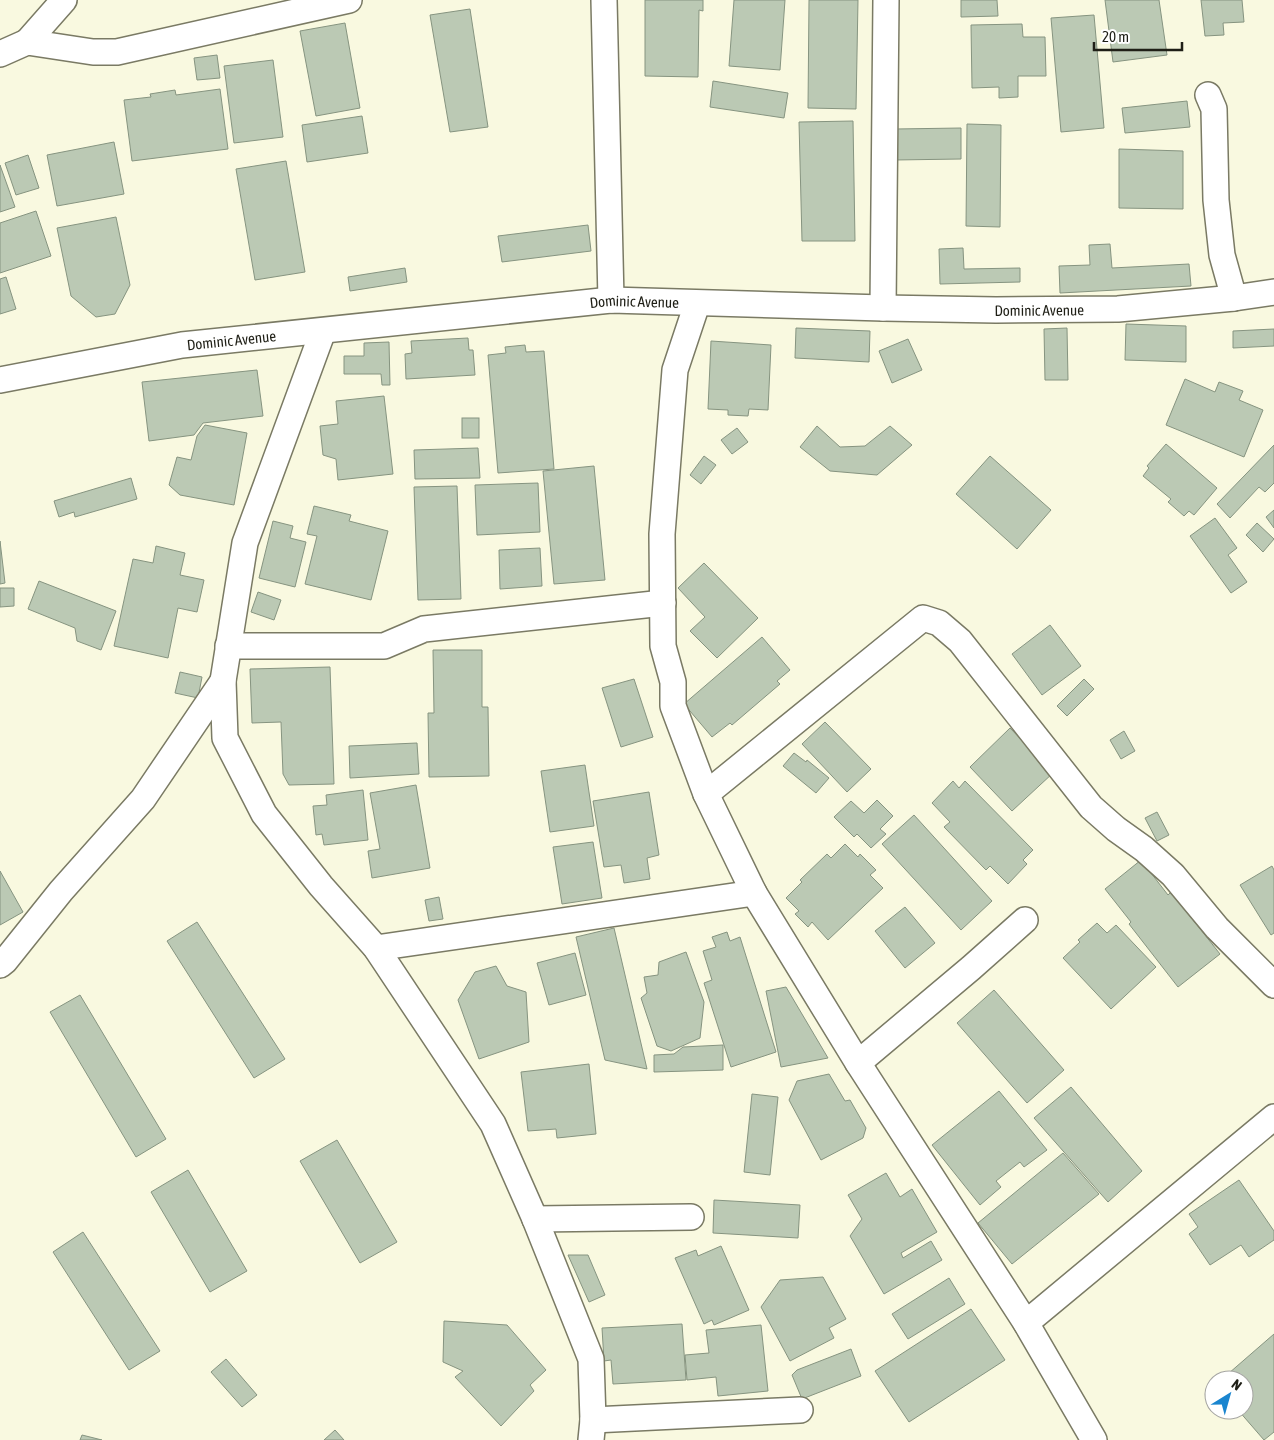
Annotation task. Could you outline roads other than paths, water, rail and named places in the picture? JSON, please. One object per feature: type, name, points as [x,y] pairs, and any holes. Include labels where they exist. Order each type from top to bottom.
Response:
[{"type":"street","points":[[0,54],[27,42],[64,0]]},
{"type":"street","points":[[27,42],[93,52],[117,52],[349,0]]},
{"type":"street","points":[[604,0],[611,300]]},
{"type":"street","points":[[883,308],[886,0]]},
{"type":"street","points":[[1208,95],[1214,109],[1216,200],[1222,254],[1234,298]]},
{"type":"street","name":"Dominic Avenue","points":[[0,380],[182,345],[611,300],[883,308],[996,310],[1118,309],[1234,298],[1274,292]]},
{"type":"street","points":[[698,304],[675,370],[662,534],[663,646],[673,682],[673,706],[706,794],[754,893],[858,1063],[1026,1322],[1094,1440]]},
{"type":"street","points":[[323,331],[246,543],[223,681],[225,738],[264,814],[321,886],[376,948],[493,1124],[535,1219],[591,1359],[592,1430],[800,1410]]},
{"type":"street","points":[[228,646],[384,646],[424,629],[663,603]]},
{"type":"street","points":[[706,794],[923,618],[939,623],[960,641],[1092,807],[1173,875],[1217,928],[1274,985]]},
{"type":"street","points":[[0,965],[61,891],[144,798],[223,681]]},
{"type":"street","points":[[376,948],[754,893]]},
{"type":"street","points":[[858,1063],[1025,920]]},
{"type":"street","points":[[1026,1322],[1274,1117]]},
{"type":"street","points":[[535,1219],[692,1217]]}]
